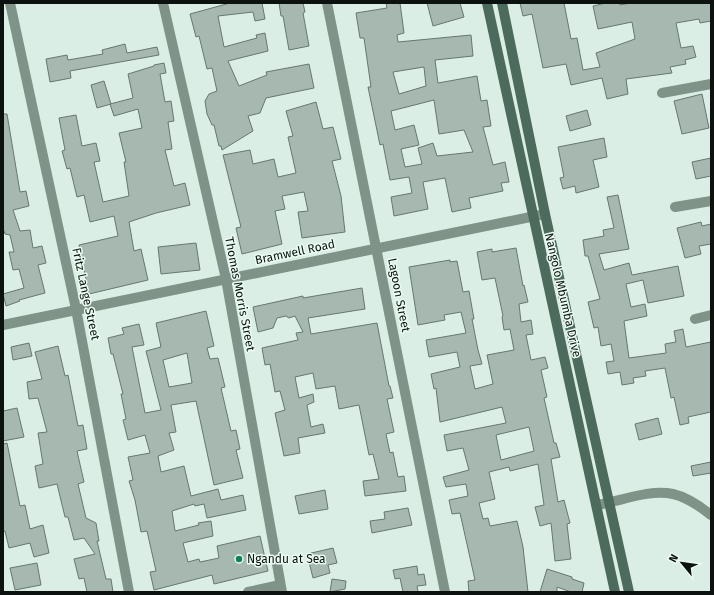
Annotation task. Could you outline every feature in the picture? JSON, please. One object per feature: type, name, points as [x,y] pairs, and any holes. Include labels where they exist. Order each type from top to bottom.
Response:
[{"type":"street","name":"Fritz Lange Street","points":[[10,3],[76,309],[130,592]]},
{"type":"street","name":"Thomas Morris Street","points":[[163,3],[226,279],[281,589]]},
{"type":"street","name":"Lagoon Street","points":[[327,3],[445,592]]},
{"type":"street","name":"Nangolo Mbumba Drive","points":[[487,3],[615,592]]},
{"type":"street","name":"Nangolo Mbumba Drive","points":[[502,3],[544,214],[629,592]]},
{"type":"street","points":[[662,93],[711,84]]},
{"type":"street","points":[[675,207],[711,201]]},
{"type":"street","name":"Bramwell Road","points":[[3,325],[532,215],[544,214]]},
{"type":"street","points":[[695,319],[711,315]]},
{"type":"street","points":[[597,505],[652,493],[674,494],[699,505],[711,514]]},
{"type":"street","points":[[248,592],[281,589]]},
{"type":"building","points":[[230,3],[262,3],[265,19],[255,21],[253,12],[218,16],[224,47],[257,38],[256,35],[265,33],[268,51],[228,61],[239,86],[267,75],[266,72],[309,64],[314,88],[266,98],[260,113],[248,116],[253,131],[222,150],[221,146],[219,146],[214,125],[212,125],[207,114],[205,101],[209,94],[217,91],[212,68],[207,69],[199,36],[196,37],[190,14]]},
{"type":"building","points":[[279,3],[303,3],[305,12],[303,13],[309,46],[289,50],[283,16],[281,16]]},
{"type":"building","points":[[386,3],[400,3],[404,33],[397,35],[398,42],[471,35],[473,56],[435,60],[438,83],[477,76],[481,101],[487,100],[491,126],[483,127],[493,165],[505,162],[509,182],[501,183],[503,191],[469,198],[471,208],[452,212],[445,178],[423,182],[428,209],[394,216],[391,197],[412,193],[409,177],[390,180],[383,144],[380,145],[368,87],[371,87],[364,38],[360,38],[356,13],[387,8]],"holes":[[[424,67],[426,86],[399,94],[393,72]],[[434,100],[439,134],[464,130],[473,152],[437,156],[433,143],[418,148],[422,164],[405,167],[401,149],[419,145],[414,125],[395,130],[391,111]]]},
{"type":"building","points":[[427,3],[460,3],[464,17],[433,26]]},
{"type":"building","points":[[520,3],[564,3],[571,39],[577,38],[583,70],[600,67],[596,53],[635,39],[632,22],[598,29],[593,6],[606,3],[619,3],[620,5],[631,3],[711,3],[711,21],[700,23],[699,19],[676,23],[681,48],[693,46],[696,57],[685,60],[686,64],[670,67],[672,73],[626,79],[628,94],[607,99],[602,78],[571,85],[566,64],[543,68],[532,14],[523,16]]},
{"type":"building","points":[[125,44],[127,53],[157,47],[159,55],[70,71],[71,78],[50,82],[46,59],[67,55],[68,60],[103,54],[102,50]]},
{"type":"building","points":[[164,63],[166,73],[160,74],[165,102],[171,101],[174,121],[168,122],[172,149],[165,150],[174,186],[185,183],[190,205],[156,213],[129,222],[134,251],[141,249],[148,280],[89,294],[79,245],[118,236],[114,216],[90,222],[84,195],[77,197],[70,168],[67,169],[62,151],[65,150],[59,118],[76,115],[82,146],[96,143],[100,161],[94,162],[103,202],[129,196],[124,162],[126,162],[119,133],[142,128],[138,109],[114,116],[110,104],[133,98],[128,74]]},
{"type":"building","points":[[104,81],[111,104],[97,108],[91,85]]},
{"type":"building","points":[[702,94],[709,128],[682,134],[674,101]]},
{"type":"building","points":[[316,102],[323,129],[333,127],[341,159],[332,161],[341,196],[345,232],[302,238],[298,212],[308,211],[304,192],[282,196],[285,209],[275,211],[282,244],[242,254],[236,228],[241,227],[223,155],[250,150],[253,164],[274,159],[278,177],[296,173],[288,137],[293,136],[286,111]]},
{"type":"building","points":[[587,110],[591,125],[570,131],[566,116]]},
{"type":"building","points":[[3,114],[7,114],[20,192],[26,191],[29,206],[13,210],[20,231],[30,230],[33,248],[42,246],[46,263],[38,265],[45,293],[19,300],[20,301],[6,306],[3,294],[24,288],[19,269],[13,270],[9,252],[14,252],[10,235],[5,234],[3,228]]},
{"type":"building","points":[[604,138],[607,157],[593,160],[599,187],[576,193],[575,186],[563,189],[560,178],[564,177],[558,147]]},
{"type":"building","points":[[711,158],[711,176],[696,179],[692,162]]},
{"type":"building","points":[[618,195],[629,249],[599,254],[604,270],[629,263],[632,275],[678,266],[684,296],[648,303],[643,280],[626,284],[631,307],[645,304],[647,316],[624,321],[629,358],[666,353],[665,344],[676,342],[674,331],[683,329],[686,347],[711,342],[711,412],[688,417],[689,423],[680,425],[674,397],[671,398],[665,368],[645,371],[646,376],[633,378],[634,383],[622,385],[620,372],[608,374],[606,362],[614,361],[611,344],[601,346],[598,327],[594,328],[588,302],[600,299],[588,256],[585,256],[583,240],[604,236],[603,230],[614,228],[607,197]]},
{"type":"building","points":[[701,222],[702,226],[711,224],[711,244],[699,246],[701,254],[685,258],[677,228]]},
{"type":"building","points":[[196,243],[200,270],[161,274],[158,247]]},
{"type":"building","points":[[516,248],[523,286],[524,285],[528,302],[519,304],[521,322],[531,320],[533,334],[526,335],[531,360],[545,357],[548,368],[541,370],[547,397],[544,398],[554,443],[556,443],[560,457],[551,459],[558,502],[564,500],[570,523],[567,524],[571,559],[555,561],[551,523],[540,526],[535,507],[544,505],[538,464],[510,471],[509,467],[489,472],[495,499],[479,503],[483,519],[488,518],[490,526],[517,521],[523,547],[528,592],[469,592],[468,581],[475,580],[460,513],[452,514],[449,500],[468,496],[466,484],[446,487],[443,477],[469,470],[463,448],[447,451],[444,435],[506,423],[502,407],[440,422],[436,388],[434,389],[431,374],[460,367],[457,352],[429,357],[426,340],[466,333],[461,312],[444,315],[445,320],[418,325],[409,267],[450,260],[450,262],[457,261],[463,292],[469,291],[474,319],[472,319],[482,364],[470,366],[475,389],[493,384],[487,355],[514,350],[510,329],[504,330],[503,316],[495,278],[482,280],[477,252],[492,249],[492,252]],"holes":[[[529,427],[534,451],[501,460],[496,435]]]},
{"type":"building","points":[[362,288],[365,309],[308,318],[311,334],[377,323],[389,386],[393,398],[387,399],[394,432],[386,434],[390,453],[393,452],[398,477],[404,476],[406,491],[365,496],[363,481],[379,479],[373,454],[369,455],[359,405],[339,409],[335,386],[316,389],[313,373],[295,377],[299,398],[313,394],[314,402],[307,405],[311,427],[323,424],[325,433],[298,438],[300,453],[284,456],[275,413],[285,410],[280,391],[275,392],[270,364],[265,365],[262,348],[298,340],[296,333],[303,332],[295,316],[289,318],[286,316],[277,318],[273,328],[258,332],[253,307],[303,296],[303,298]]},
{"type":"building","points":[[206,311],[214,346],[207,348],[210,359],[218,358],[225,387],[221,388],[231,431],[236,430],[240,449],[236,450],[243,478],[214,485],[196,401],[171,405],[176,432],[169,433],[174,450],[158,456],[161,472],[184,466],[191,496],[218,489],[221,500],[243,495],[246,510],[207,518],[204,504],[195,506],[194,504],[172,511],[175,531],[199,525],[198,523],[211,521],[213,536],[183,543],[188,562],[199,559],[200,562],[219,558],[217,546],[260,536],[268,571],[214,584],[212,575],[154,590],[150,572],[156,571],[147,531],[141,532],[135,500],[129,481],[133,480],[128,457],[150,453],[145,435],[128,440],[123,420],[126,419],[121,394],[123,394],[113,354],[111,354],[108,338],[124,334],[122,328],[139,324],[144,345],[132,347],[145,413],[161,410],[146,351],[161,347],[156,323]],"holes":[[[187,353],[192,383],[169,387],[163,360]]]},
{"type":"building","points":[[29,343],[32,356],[13,360],[11,347]]},
{"type":"building","points":[[58,346],[65,376],[68,375],[78,426],[83,425],[87,449],[77,451],[84,482],[78,484],[86,518],[96,523],[99,541],[97,541],[106,579],[111,579],[113,592],[87,592],[84,578],[79,579],[74,559],[95,554],[84,538],[74,540],[68,517],[65,517],[57,484],[39,488],[35,466],[43,464],[38,433],[47,432],[38,398],[29,399],[27,382],[42,379],[35,352]]},
{"type":"building","points":[[17,408],[24,437],[3,441],[3,411]]},
{"type":"building","points":[[658,418],[662,434],[639,440],[635,424]]},
{"type":"building","points":[[7,443],[20,506],[25,505],[30,529],[43,525],[49,553],[34,557],[30,543],[9,548],[5,531],[3,532],[3,444]]},
{"type":"building","points":[[711,462],[711,473],[693,476],[691,466]]},
{"type":"building","points":[[325,490],[328,509],[299,514],[295,496]]},
{"type":"building","points":[[408,508],[412,525],[372,533],[370,521],[385,519],[384,512]]},
{"type":"building","points":[[333,548],[337,563],[328,565],[330,573],[313,578],[307,554]]},
{"type":"building","points":[[37,563],[41,585],[15,590],[10,568]]},
{"type":"building","points":[[417,566],[418,575],[424,574],[426,585],[417,586],[418,592],[403,592],[400,578],[395,579],[393,570]]},
{"type":"building","points":[[547,569],[572,577],[572,579],[584,583],[582,592],[571,592],[557,587],[557,592],[540,592]]},
{"type":"building","points":[[332,579],[346,581],[345,589],[330,592]]},
{"type":"place","name":"Ngandu at Sea","points":[[239,559]]}]
